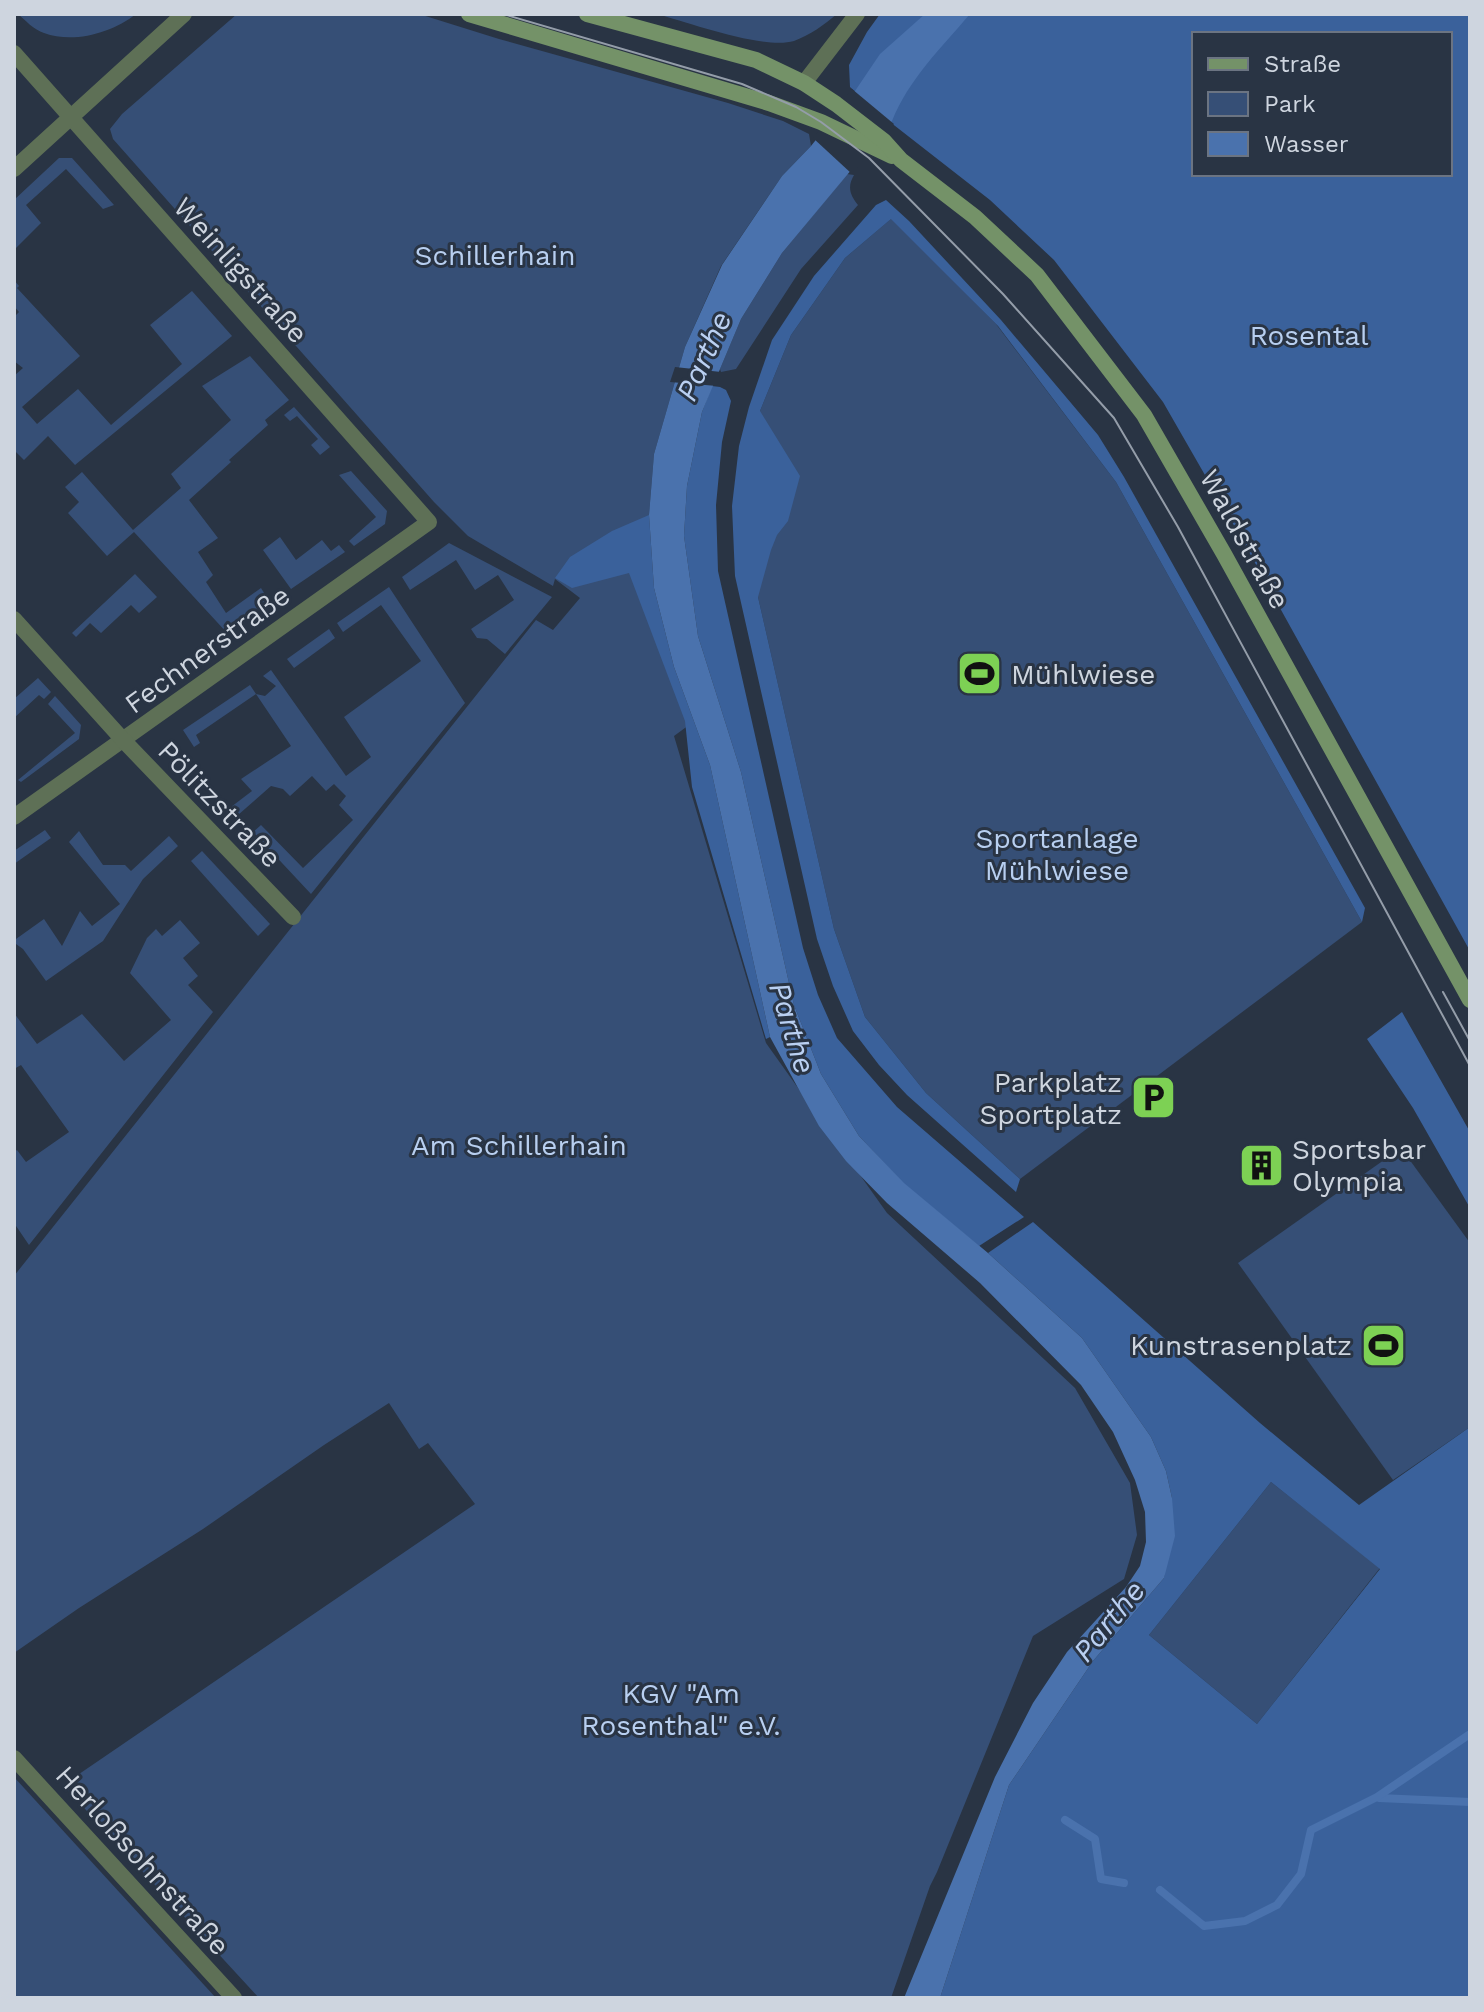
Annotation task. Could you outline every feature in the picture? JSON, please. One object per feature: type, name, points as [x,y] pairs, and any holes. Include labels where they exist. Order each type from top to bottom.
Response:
[{"type":"main road","name":"Waldstraße","points":[[469,14],[769,103],[881,145]]},
{"type":"main road","name":"Waldstraße","points":[[587,14],[756,60],[804,83],[836,104],[881,145],[975,217],[1037,275],[1144,415],[1470,1000]]},
{"type":"street","points":[[14,169],[184,14]]},
{"type":"street","points":[[804,83],[857,14]]},
{"type":"street","name":"Weinligstraße","points":[[14,53],[429,522]]},
{"type":"street","name":"Fechnerstraße","points":[[14,817],[429,522]]},
{"type":"street","name":"Pölitzstraße","points":[[14,619],[124,741],[293,917]]},
{"type":"street","name":"Herloßsohnstraße","points":[[14,1758],[234,1998]]},
{"type":"green space","points":[[18,14],[136,14],[116,27],[92,35],[67,37],[40,32]]},
{"type":"green space","points":[[237,14],[419,14],[728,103],[783,121],[809,134],[811,146],[782,176],[721,266],[685,347],[654,454],[649,515],[650,602],[689,725],[674,736],[766,1043],[887,1213],[1075,1388],[1130,1483],[1137,1535],[1124,1579],[1033,1636],[930,1886],[891,1998],[259,1998],[63,1785],[475,1504],[428,1443],[419,1449],[389,1403],[14,1653],[14,1276],[536,620],[553,630],[580,598],[555,579],[553,586],[468,536],[434,502],[113,139],[110,129],[122,114]]},
{"type":"green space","points":[[657,14],[837,14],[806,36],[781,43],[746,39]]},
{"type":"green space","name":"Rosental","points":[[880,14],[1470,14],[1470,951],[1163,402],[1054,260],[990,200],[850,87],[849,65]]},
{"type":"green space","points":[[59,158],[72,158],[114,205],[103,209],[66,169],[26,205],[41,223],[14,250],[14,200]]},
{"type":"green space","points":[[847,174],[854,175],[850,191],[858,205],[801,269],[736,369],[721,372],[741,319],[782,253]]},
{"type":"green space","points":[[886,200],[1001,320],[1098,435],[1365,908],[1362,922],[1116,482],[998,326],[891,219],[845,258],[791,335],[760,411],[800,476],[788,521],[777,535],[771,550],[758,597],[834,929],[865,1017],[926,1093],[1020,1179],[1016,1192],[907,1095],[853,1031],[817,939],[735,576],[732,506],[739,446],[772,340],[814,276],[876,205]]},
{"type":"green space","name":"Sportanlage Mühlwiese","points":[[892,218],[996,324],[1116,482],[1362,922],[1020,1179],[926,1093],[865,1017],[834,929],[758,597],[760,411],[791,335],[845,258]]},
{"type":"green space","points":[[14,280],[19,286],[17,288],[80,356],[22,407],[37,424],[78,389],[111,425],[182,364],[150,325],[192,291],[232,336],[75,465],[48,436],[24,460],[14,450],[14,376],[23,368],[14,361],[14,317],[19,312],[14,306]]},
{"type":"green space","points":[[250,356],[289,400],[265,420],[268,425],[229,460],[231,462],[189,500],[218,538],[198,552],[213,575],[206,582],[226,613],[261,588],[271,604],[228,634],[134,532],[107,556],[68,513],[79,502],[65,487],[82,472],[133,530],[181,488],[171,474],[231,420],[202,386]]},
{"type":"green space","points":[[712,386],[726,390],[731,401],[722,442],[716,505],[718,571],[803,948],[818,995],[837,1038],[897,1107],[1024,1217],[979,1246],[904,1184],[859,1136],[821,1074],[794,1005],[741,772],[698,636],[684,536],[687,486],[702,412]]},
{"type":"green space","points":[[294,407],[330,447],[320,455],[311,445],[318,439],[297,416],[290,421],[284,415]]},
{"type":"green space","points":[[351,471],[387,511],[385,524],[354,546],[349,541],[376,517],[339,475]]},
{"type":"green space","points":[[649,515],[654,588],[674,667],[710,765],[770,1037],[766,1039],[692,787],[685,721],[629,573],[572,588],[555,578],[570,557],[612,531]]},
{"type":"green space","points":[[280,537],[296,560],[322,540],[331,551],[339,545],[345,552],[291,589],[263,550]]},
{"type":"green space","points":[[449,543],[552,597],[505,654],[487,639],[477,638],[471,629],[514,600],[498,575],[475,590],[456,560],[410,590],[402,577]]},
{"type":"green space","points":[[135,574],[157,597],[139,613],[131,605],[101,633],[90,623],[76,637],[72,633]]},
{"type":"green space","points":[[389,587],[465,703],[311,894],[253,832],[261,825],[303,868],[353,820],[339,805],[346,796],[334,784],[326,791],[312,776],[290,796],[283,789],[271,786],[238,815],[231,807],[252,791],[241,779],[291,746],[256,694],[265,696],[276,686],[263,676],[271,670],[346,776],[371,757],[344,717],[421,661],[381,605],[343,632],[337,623]]},
{"type":"green space","points":[[329,629],[335,638],[294,668],[287,659]]},
{"type":"green space","points":[[38,678],[51,692],[44,699],[39,695],[14,718],[14,699]]},
{"type":"green space","points":[[250,685],[256,694],[196,735],[200,743],[194,747],[183,730]]},
{"type":"green space","points":[[55,696],[81,725],[79,739],[21,782],[18,780],[75,733],[48,704]]},
{"type":"green space","points":[[45,830],[51,838],[14,864],[14,851]]},
{"type":"green space","points":[[79,831],[103,865],[125,865],[131,871],[169,836],[178,846],[143,879],[103,941],[46,981],[16,944],[16,939],[44,919],[62,946],[80,911],[92,926],[120,904],[69,842]]},
{"type":"green space","points":[[202,851],[270,924],[258,936],[191,861]]},
{"type":"green space","points":[[180,920],[200,943],[183,958],[198,976],[188,985],[213,1012],[29,1245],[14,1223],[14,1152],[17,1150],[26,1162],[69,1132],[21,1065],[14,1069],[14,1013],[37,1044],[82,1014],[124,1061],[171,1020],[130,973],[147,938],[156,929],[162,936]]},
{"type":"green space","points":[[1402,1012],[1470,1132],[1470,1208],[1413,1108],[1367,1039]]},
{"type":"green space","name":"Kunstrasenplatz","points":[[1401,1148],[1470,1243],[1470,1427],[1393,1480],[1238,1263]]},
{"type":"green space","points":[[1033,1222],[1260,1423],[1359,1505],[1470,1427],[1470,1998],[940,1998],[1009,1785],[1093,1661],[1164,1578],[1172,1498],[1166,1471],[1151,1437],[1082,1338],[988,1253]],"holes":[[[1271,1482],[1380,1569],[1257,1724],[1149,1635]]]},
{"type":"green space","points":[[1271,1482],[1380,1568],[1257,1724],[1149,1635]]},
{"type":"green space","points":[[14,1777],[216,1998],[14,1998]]},
{"type":"water","name":"Parthe","points":[[925,14],[970,14],[907,91],[892,121],[782,253],[741,319],[702,412],[687,486],[684,536],[698,636],[741,772],[794,1005],[821,1074],[859,1136],[904,1183],[1082,1338],[1151,1437],[1166,1471],[1175,1536],[1164,1578],[1093,1661],[1009,1785],[940,1998],[904,1998],[995,1777],[1033,1703],[1067,1652],[1126,1587],[1140,1566],[1146,1542],[1145,1512],[1135,1480],[1113,1432],[1081,1385],[980,1283],[887,1203],[846,1161],[819,1126],[770,1037],[710,765],[674,667],[654,588],[649,515],[654,454],[685,347],[722,265],[782,176],[811,146],[880,54]]},
{"type":"pier","points":[[852,89],[894,124],[852,174],[813,138]]},
{"type":"pier","points":[[675,367],[721,372],[721,378],[717,386],[670,382]]},
{"type":"waterway","points":[[1160,1890],[1204,1926],[1245,1921],[1277,1905],[1301,1874],[1311,1830],[1377,1797],[1470,1734]]},
{"type":"waterway","points":[[1379,1798],[1470,1802]]},
{"type":"waterway","points":[[1065,1820],[1095,1839],[1101,1879],[1124,1883]]},
{"type":"tram line","points":[[503,14],[742,84],[796,107],[869,158],[1003,294],[1114,418],[1178,527],[1470,1066]]},
{"type":"tram line","points":[[1443,992],[1470,1041]]},
{"type":"place","name":"Mühlwiese","points":[[980,674]]},
{"type":"place","name":"Parkplatz Sportplatz","points":[[1153,1098]]},
{"type":"place","name":"Sportsbar Olympia","points":[[1261,1165]]},
{"type":"place","name":"Kunstrasenplatz","points":[[1383,1345]]},
{"type":"park label","name":"Schillerhain","points":[[495,255]]},
{"type":"park label","name":"Am Schillerhain","points":[[519,1145]]},
{"type":"park label","name":"KGV \"Am Rosenthal\" e.V.","points":[[681,1709]]}]
